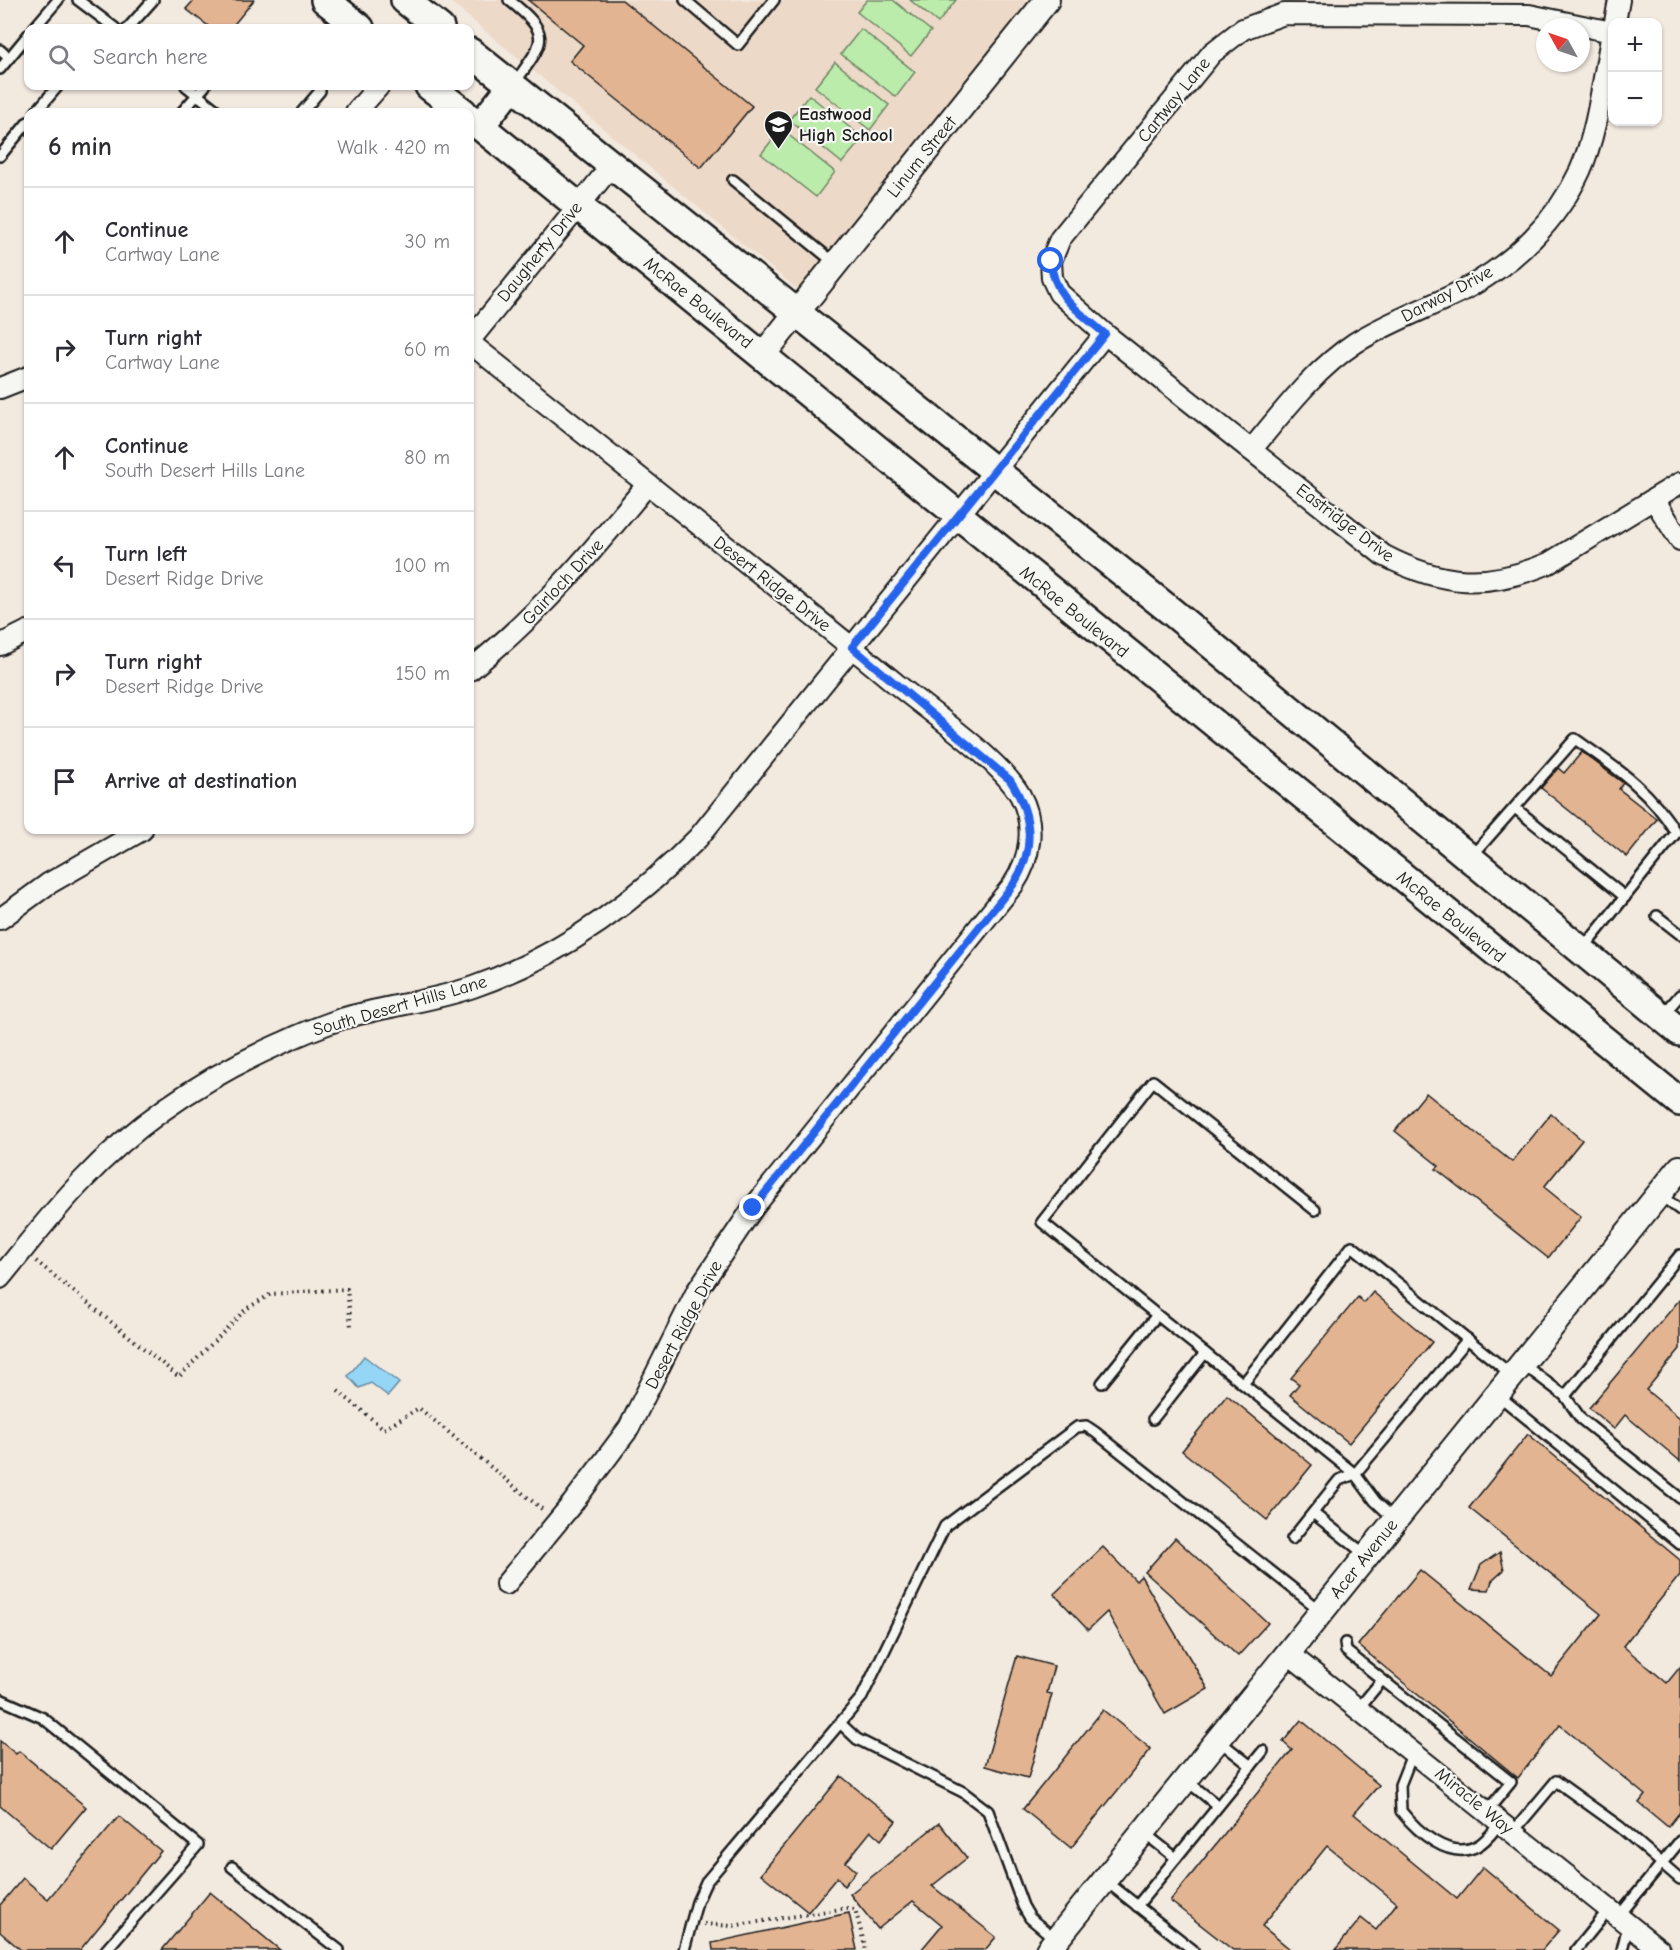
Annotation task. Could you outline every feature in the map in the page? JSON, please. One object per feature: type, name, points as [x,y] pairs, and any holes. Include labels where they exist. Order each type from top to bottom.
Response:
[{"type":"main road","points":[[325,0],[355,24]]},
{"type":"main road","points":[[405,0],[430,24]]},
{"type":"main road","points":[[474,55],[1172,612],[1671,1025]]},
{"type":"main road","points":[[474,117],[512,86]]},
{"type":"main road","name":"McRae Boulevard","points":[[434,90],[457,108]]},
{"type":"main road","name":"McRae Boulevard","points":[[474,121],[957,517],[1680,1102]]},
{"type":"street","name":"Linum Street","points":[[762,356],[1047,0]]},
{"type":"street","points":[[1616,18],[1619,0]]},
{"type":"street","name":"Cartway Lane","points":[[1105,334],[1059,293],[1052,278],[1051,261],[1055,248],[1212,53],[1243,29],[1284,14],[1529,15],[1608,32]]},
{"type":"street","name":"Darway Drive","points":[[1251,450],[1306,385],[1332,361],[1380,329],[1488,276],[1529,243],[1552,217],[1579,172],[1588,150],[1608,52]]},
{"type":"street","points":[[360,108],[375,90]]},
{"type":"street","name":"Daugherty Drive","points":[[474,336],[612,165]]},
{"type":"street","points":[[995,471],[1105,334]]},
{"type":"street","name":"Eastridge Drive","points":[[1105,334],[1383,555],[1407,568],[1438,578],[1497,580],[1528,572],[1549,563],[1655,501],[1680,483]]},
{"type":"street","name":"Desert Ridge Drive","points":[[474,344],[852,647],[1010,780],[1021,797],[1028,816],[1030,835],[1028,855],[1013,885],[768,1190],[724,1250],[698,1291],[629,1428],[558,1522],[506,1584]]},
{"type":"street","points":[[0,388],[24,379]]},
{"type":"street","name":"South Desert Hills Lane","points":[[0,1278],[82,1180],[122,1143],[172,1103],[222,1073],[282,1043],[342,1019],[473,987],[558,948],[614,914],[661,876],[698,838],[995,471]]},
{"type":"street","name":"Gairloch Drive","points":[[474,667],[508,640],[546,603],[647,485]]},
{"type":"street","points":[[1655,501],[1680,540]]},
{"type":"street","points":[[0,645],[24,633]]},
{"type":"street","points":[[0,919],[48,884],[135,834]]},
{"type":"street","name":"Acer Avenue","points":[[1052,1945],[1680,1168]]},
{"type":"street","name":"Miracle Way","points":[[1288,1654],[1660,1950]]},
{"type":"lane","points":[[37,24],[58,0]]},
{"type":"lane","points":[[78,0],[106,24]]},
{"type":"lane","points":[[132,24],[153,0]]},
{"type":"lane","points":[[509,0],[534,21],[540,38],[537,50],[512,86]]},
{"type":"lane","points":[[685,0],[738,45],[774,0]]},
{"type":"lane","points":[[0,69],[24,40]]},
{"type":"lane","points":[[0,50],[9,58]]},
{"type":"lane","points":[[39,108],[55,90]]},
{"type":"lane","points":[[191,90],[214,108]]},
{"type":"lane","points":[[186,108],[201,90]]},
{"type":"lane","points":[[305,108],[320,90]]},
{"type":"lane","points":[[0,156],[24,127]]},
{"type":"lane","points":[[733,180],[836,264]]},
{"type":"lane","points":[[1470,859],[1575,740],[1629,776],[1662,809],[1676,833],[1581,951]]},
{"type":"lane","points":[[1515,808],[1624,897]]},
{"type":"lane","points":[[1657,916],[1680,934]]},
{"type":"lane","points":[[1671,1025],[1680,995]]},
{"type":"lane","points":[[1315,1210],[1154,1081],[1042,1222],[1355,1474],[1375,1501],[1395,1520]]},
{"type":"lane","points":[[1659,1194],[1680,1210]]},
{"type":"lane","points":[[1243,1384],[1352,1246],[1468,1339],[1564,1396],[1581,1419],[1680,1498]]},
{"type":"lane","points":[[1564,1396],[1680,1255]]},
{"type":"lane","points":[[1102,1383],[1157,1315]]},
{"type":"lane","points":[[1292,1539],[1339,1480],[1355,1474],[1468,1339]]},
{"type":"lane","points":[[1153,1419],[1205,1353]]},
{"type":"lane","points":[[1497,1394],[1680,1544]]},
{"type":"lane","points":[[684,1950],[706,1882],[862,1697],[945,1526],[1077,1426],[1086,1426],[1095,1432],[1322,1612]]},
{"type":"lane","points":[[1313,1513],[1366,1556]]},
{"type":"lane","points":[[1345,1643],[1346,1651],[1511,1782],[1500,1822]]},
{"type":"lane","points":[[1358,1709],[1382,1680]]},
{"type":"lane","points":[[0,1698],[42,1718],[198,1845],[106,1950]]},
{"type":"lane","points":[[840,1723],[857,1740],[963,1791],[988,1811],[1023,1906],[1052,1945]]},
{"type":"lane","points":[[1218,1740],[1251,1766]]},
{"type":"lane","points":[[1137,1906],[1263,1751]]},
{"type":"lane","points":[[1413,1752],[1400,1785],[1401,1811],[1435,1842],[1445,1848],[1462,1850],[1477,1846],[1500,1822],[1556,1781],[1620,1827],[1680,1879]]},
{"type":"lane","points":[[1186,1780],[1218,1806]]},
{"type":"lane","points":[[1143,1832],[1176,1858]]},
{"type":"lane","points":[[1576,1950],[1619,1917],[1680,1841]]},
{"type":"lane","points":[[232,1867],[339,1950]]},
{"type":"lane","points":[[1105,1880],[1193,1950]]},
{"type":"lane","points":[[1619,1917],[1622,1950]]},
{"type":"path","points":[[22,1250],[179,1377],[246,1309],[271,1294],[347,1289],[351,1326]]},
{"type":"path","points":[[338,1391],[384,1429],[419,1408],[558,1522]]},
{"type":"path","points":[[691,1924],[732,1926],[847,1908],[855,1910],[866,1950]]},
{"type":"shaded area","name":"Eastwood High School","points":[[448,0],[1047,0],[809,299]]},
{"type":"green space","points":[[867,0],[893,0],[931,31],[911,56],[857,12]]},
{"type":"green space","points":[[910,0],[956,0],[938,23]]},
{"type":"green space","points":[[861,29],[915,72],[896,97],[841,54]]},
{"type":"green space","points":[[835,62],[889,105],[870,130],[815,87]]},
{"type":"green space","points":[[809,95],[863,138],[842,163],[789,120]]},
{"type":"green space","points":[[781,129],[835,172],[816,197],[761,154]]},
{"type":"water","points":[[364,1356],[399,1383],[388,1396],[371,1383],[359,1388],[348,1376]]},
{"type":"building","points":[[194,0],[254,0],[234,24],[206,24],[186,9]]},
{"type":"building","name":"Eastwood High School","points":[[528,0],[622,0],[752,106],[701,168],[570,61],[583,45]]},
{"type":"building","points":[[1582,752],[1623,783],[1619,789],[1657,819],[1627,857],[1541,788],[1558,768],[1564,773]]},
{"type":"building","points":[[1426,1093],[1512,1162],[1551,1114],[1582,1140],[1544,1187],[1581,1217],[1548,1258],[1436,1169],[1439,1166],[1395,1131]]},
{"type":"building","points":[[1373,1292],[1432,1342],[1349,1443],[1290,1395],[1299,1384],[1291,1378],[1358,1297],[1364,1303]]},
{"type":"building","points":[[1680,1299],[1680,1349],[1646,1390],[1680,1418],[1680,1461],[1625,1415],[1614,1429],[1589,1408]]},
{"type":"building","points":[[1227,1395],[1312,1465],[1267,1520],[1182,1451]]},
{"type":"building","points":[[1528,1434],[1680,1560],[1680,1575],[1623,1646],[1667,1683],[1680,1667],[1680,1812],[1668,1827],[1639,1803],[1645,1795],[1560,1725],[1518,1778],[1358,1645],[1420,1570],[1551,1676],[1601,1614],[1469,1508]]},
{"type":"building","points":[[1175,1538],[1268,1623],[1238,1656],[1145,1572]]},
{"type":"building","points":[[1103,1547],[1136,1581],[1141,1576],[1208,1689],[1165,1714],[1107,1612],[1088,1630],[1054,1594]]},
{"type":"building","points":[[1500,1552],[1504,1570],[1492,1581],[1489,1590],[1471,1589],[1481,1565]]},
{"type":"building","points":[[1017,1656],[1054,1666],[1047,1693],[1052,1694],[1028,1778],[985,1766]]},
{"type":"building","points":[[1103,1710],[1151,1749],[1071,1848],[1023,1809]]},
{"type":"building","points":[[1301,1720],[1379,1785],[1354,1814],[1457,1899],[1483,1867],[1559,1930],[1542,1950],[1335,1950],[1361,1918],[1376,1930],[1397,1903],[1327,1846],[1262,1926],[1291,1950],[1233,1950],[1170,1901],[1292,1750],[1283,1742]]},
{"type":"building","points":[[0,1741],[16,1754],[19,1751],[86,1807],[51,1849],[0,1806]]},
{"type":"building","points":[[841,1776],[896,1821],[881,1840],[871,1831],[846,1862],[856,1871],[844,1886],[837,1877],[808,1912],[761,1874]]},
{"type":"building","points":[[119,1816],[161,1851],[80,1950],[21,1950],[0,1932],[0,1905],[23,1878],[48,1899]]},
{"type":"building","points":[[939,1823],[967,1858],[932,1886],[996,1937],[985,1950],[921,1950],[942,1925],[913,1901],[878,1929],[850,1894]]},
{"type":"building","points":[[210,1892],[280,1950],[162,1950]]},
{"type":"building","points":[[849,1913],[857,1950],[713,1950],[712,1943]]},
{"type":"place","name":"Eastwood High School","points":[[778,150]]},
{"type":"route","points":[[753,1208],[1013,885],[1028,855],[1030,835],[1028,816],[1021,797],[1010,780],[1001,770],[852,647],[1105,334],[1059,293],[1052,278],[1051,261]]}]
